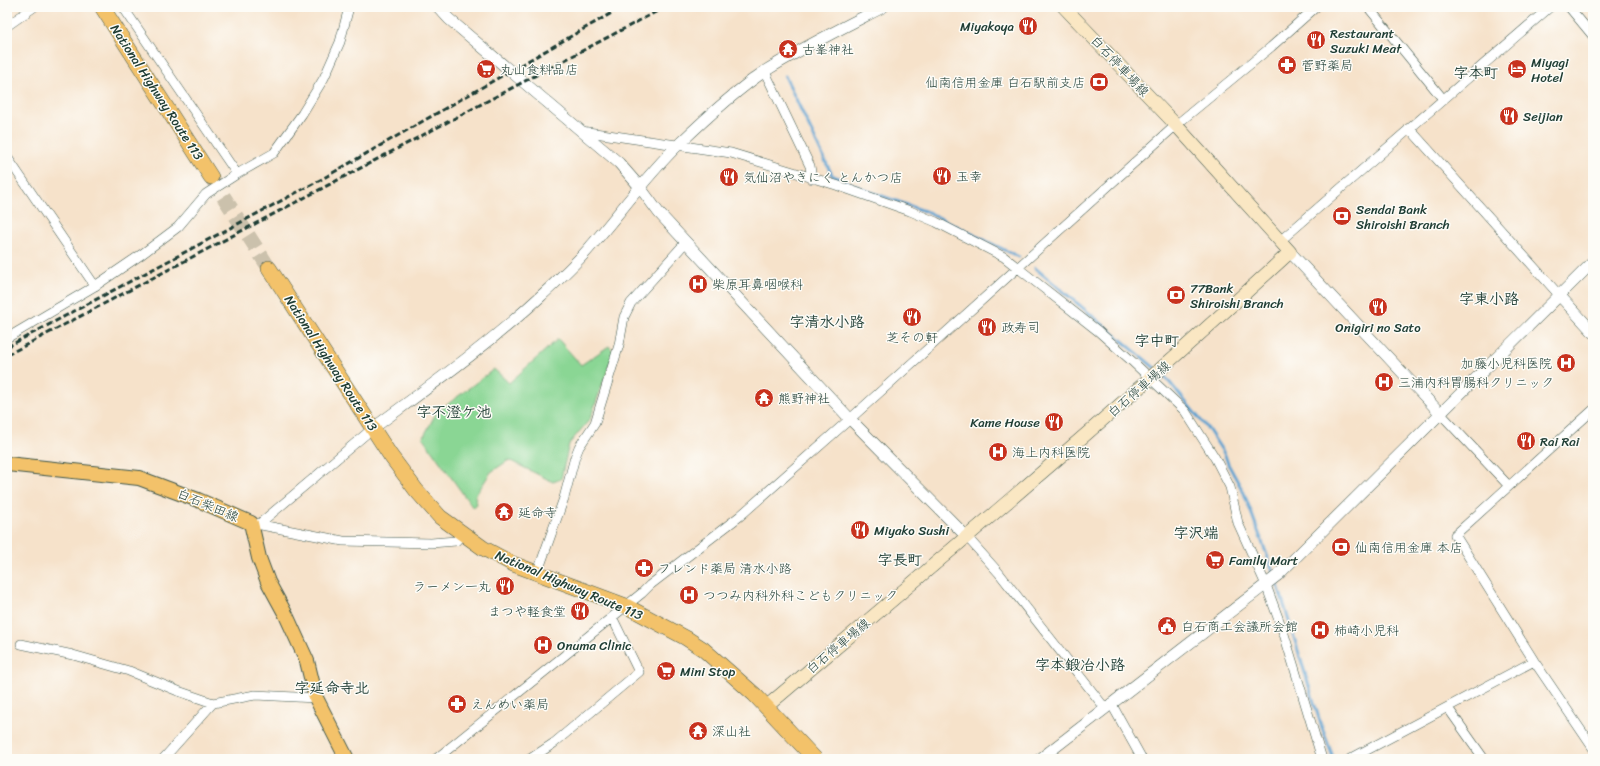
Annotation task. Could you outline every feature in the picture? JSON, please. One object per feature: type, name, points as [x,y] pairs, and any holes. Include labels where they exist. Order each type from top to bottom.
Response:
[{"type":"highway","name":"National Highway Route 113","points":[[102,7],[211,177]]},
{"type":"highway","name":"National Highway Route 113","points":[[269,268],[372,429],[416,490],[440,517],[483,548],[513,564],[626,606],[703,648],[766,707],[815,759]]},
{"type":"main road","name":"白石停車場線","points":[[766,707],[967,537],[1156,374],[1290,252],[1176,125],[1064,7]]},
{"type":"main road","name":"白石柴田線","points":[[7,464],[139,478],[198,500],[255,524],[254,540],[268,582],[307,661],[316,698],[347,759]]},
{"type":"street","points":[[7,26],[34,7]]},
{"type":"street","points":[[122,7],[237,174]]},
{"type":"street","points":[[7,338],[95,286],[142,254],[178,227],[206,194],[274,153],[302,114],[327,71],[340,42],[349,7]]},
{"type":"street","points":[[438,7],[455,24],[619,163],[639,186],[659,213],[850,419],[967,537],[999,573],[1108,705],[1142,759]]},
{"type":"street","points":[[255,524],[372,429],[499,333],[541,296],[590,247],[639,186],[678,145],[724,103],[765,72],[883,7]]},
{"type":"street","points":[[436,759],[650,585],[740,516],[850,419],[1176,125],[1271,47],[1316,7]]},
{"type":"street","points":[[1368,7],[1443,99]]},
{"type":"street","points":[[1280,241],[1550,7]]},
{"type":"street","points":[[1569,7],[1593,36]]},
{"type":"street","points":[[765,72],[810,166],[812,179]]},
{"type":"street","points":[[1409,128],[1593,332]]},
{"type":"street","points":[[581,131],[731,153],[844,188],[936,222],[980,243],[1004,257],[1065,306],[1156,374],[1185,411],[1215,458],[1230,487],[1238,523],[1272,580],[1284,634],[1322,759]]},
{"type":"street","points":[[7,157],[95,286]]},
{"type":"street","points":[[537,574],[564,498],[575,457],[579,447],[595,423],[619,345],[624,317],[631,303],[686,242]]},
{"type":"street","points":[[1290,252],[1509,486]]},
{"type":"street","points":[[1040,759],[1108,705],[1272,580],[1593,262]]},
{"type":"street","points":[[1593,410],[1455,535],[1534,661],[1593,748]]},
{"type":"street","points":[[255,524],[343,541],[431,543],[456,541],[462,534]]},
{"type":"street","points":[[530,759],[554,743],[639,672],[612,617]]},
{"type":"street","points":[[21,644],[73,655],[129,671],[178,691],[213,703],[255,694],[316,698]]},
{"type":"street","points":[[1350,759],[1534,661]]},
{"type":"street","points":[[163,759],[213,703]]},
{"type":"street","points":[[1448,708],[1484,759]]},
{"type":"green space","points":[[558,339],[581,365],[609,346],[614,352],[590,419],[569,444],[561,479],[553,482],[509,460],[491,472],[475,496],[477,504],[473,508],[423,438],[436,413],[494,369],[509,383]]},
{"type":"waterway","points":[[785,76],[832,175],[868,191],[930,213],[1019,257]]},
{"type":"waterway","points":[[1035,268],[1156,369]]},
{"type":"waterway","points":[[1161,372],[1208,429],[1225,455],[1228,464],[1244,493],[1274,574]]},
{"type":"waterway","points":[[1276,579],[1321,725],[1333,757]]},
{"type":"tunnel","points":[[211,177],[269,268]]},
{"type":"railway","points":[[7,347],[322,179],[622,7]]},
{"type":"railway","points":[[7,355],[665,7]]},
{"type":"place","name":"Miyakoya","points":[[1028,26]]},
{"type":"place","name":"Restaurant Suzuki Meat","points":[[1316,40]]},
{"type":"place","name":"古峯神社","points":[[788,49]]},
{"type":"place","name":"菅野薬局","points":[[1287,65]]},
{"type":"place","name":"丸山食料品店","points":[[486,69]]},
{"type":"place","name":"Miyagi Hotel","points":[[1517,69]]},
{"type":"place","name":"仙南信用金庫 白石駅前支店","points":[[1099,82]]},
{"type":"place","name":"Seijian","points":[[1509,116]]},
{"type":"place","name":"玉幸","points":[[942,176]]},
{"type":"place","name":"気仙沼やきにく とんかつ店","points":[[729,177]]},
{"type":"place","name":"Sendai Bank Shiroishi Branch","points":[[1342,216]]},
{"type":"place","name":"柴原耳鼻咽喉科","points":[[698,284]]},
{"type":"place","name":"77Bank Shiroishi Branch","points":[[1176,295]]},
{"type":"place","name":"Onigiri no Sato","points":[[1378,307]]},
{"type":"place","name":"芝その軒","points":[[912,317]]},
{"type":"place","name":"政寿司","points":[[987,327]]},
{"type":"place","name":"加藤小児科医院","points":[[1566,363]]},
{"type":"place","name":"三浦内科胃腸科クリニック","points":[[1384,382]]},
{"type":"place","name":"熊野神社","points":[[764,398]]},
{"type":"place","name":"Kame House","points":[[1054,422]]},
{"type":"place","name":"Rai Rai","points":[[1526,441]]},
{"type":"place","name":"海上内科医院","points":[[998,452]]},
{"type":"place","name":"延命寺","points":[[504,512]]},
{"type":"place","name":"Miyako Sushi","points":[[860,530]]},
{"type":"place","name":"仙南信用金庫 本店","points":[[1341,547]]},
{"type":"place","name":"Family Mart","points":[[1215,560]]},
{"type":"place","name":"フレンド薬局 清水小路","points":[[644,568]]},
{"type":"place","name":"ラーメン一丸","points":[[505,586]]},
{"type":"place","name":"つつみ内科外科こどもクリニック","points":[[689,595]]},
{"type":"place","name":"まつや軽食堂","points":[[580,611]]},
{"type":"place","name":"白石商工会議所会館","points":[[1167,626]]},
{"type":"place","name":"柿崎小児科","points":[[1320,630]]},
{"type":"place","name":"Onuma Clinic","points":[[543,645]]},
{"type":"place","name":"Mini Stop","points":[[666,671]]},
{"type":"place","name":"えんめい薬局","points":[[457,704]]},
{"type":"place","name":"深山社","points":[[698,731]]},
{"type":"district","name":"字本町","points":[[1476,73]]},
{"type":"district","name":"字東小路","points":[[1489,299]]},
{"type":"district","name":"字清水小路","points":[[827,322]]},
{"type":"district","name":"字中町","points":[[1157,341]]},
{"type":"district","name":"字不澄ケ池","points":[[454,412]]},
{"type":"district","name":"字沢端","points":[[1196,533]]},
{"type":"district","name":"字長町","points":[[900,560]]},
{"type":"district","name":"字本鍛冶小路","points":[[1080,665]]},
{"type":"district","name":"字延命寺北","points":[[332,688]]}]
